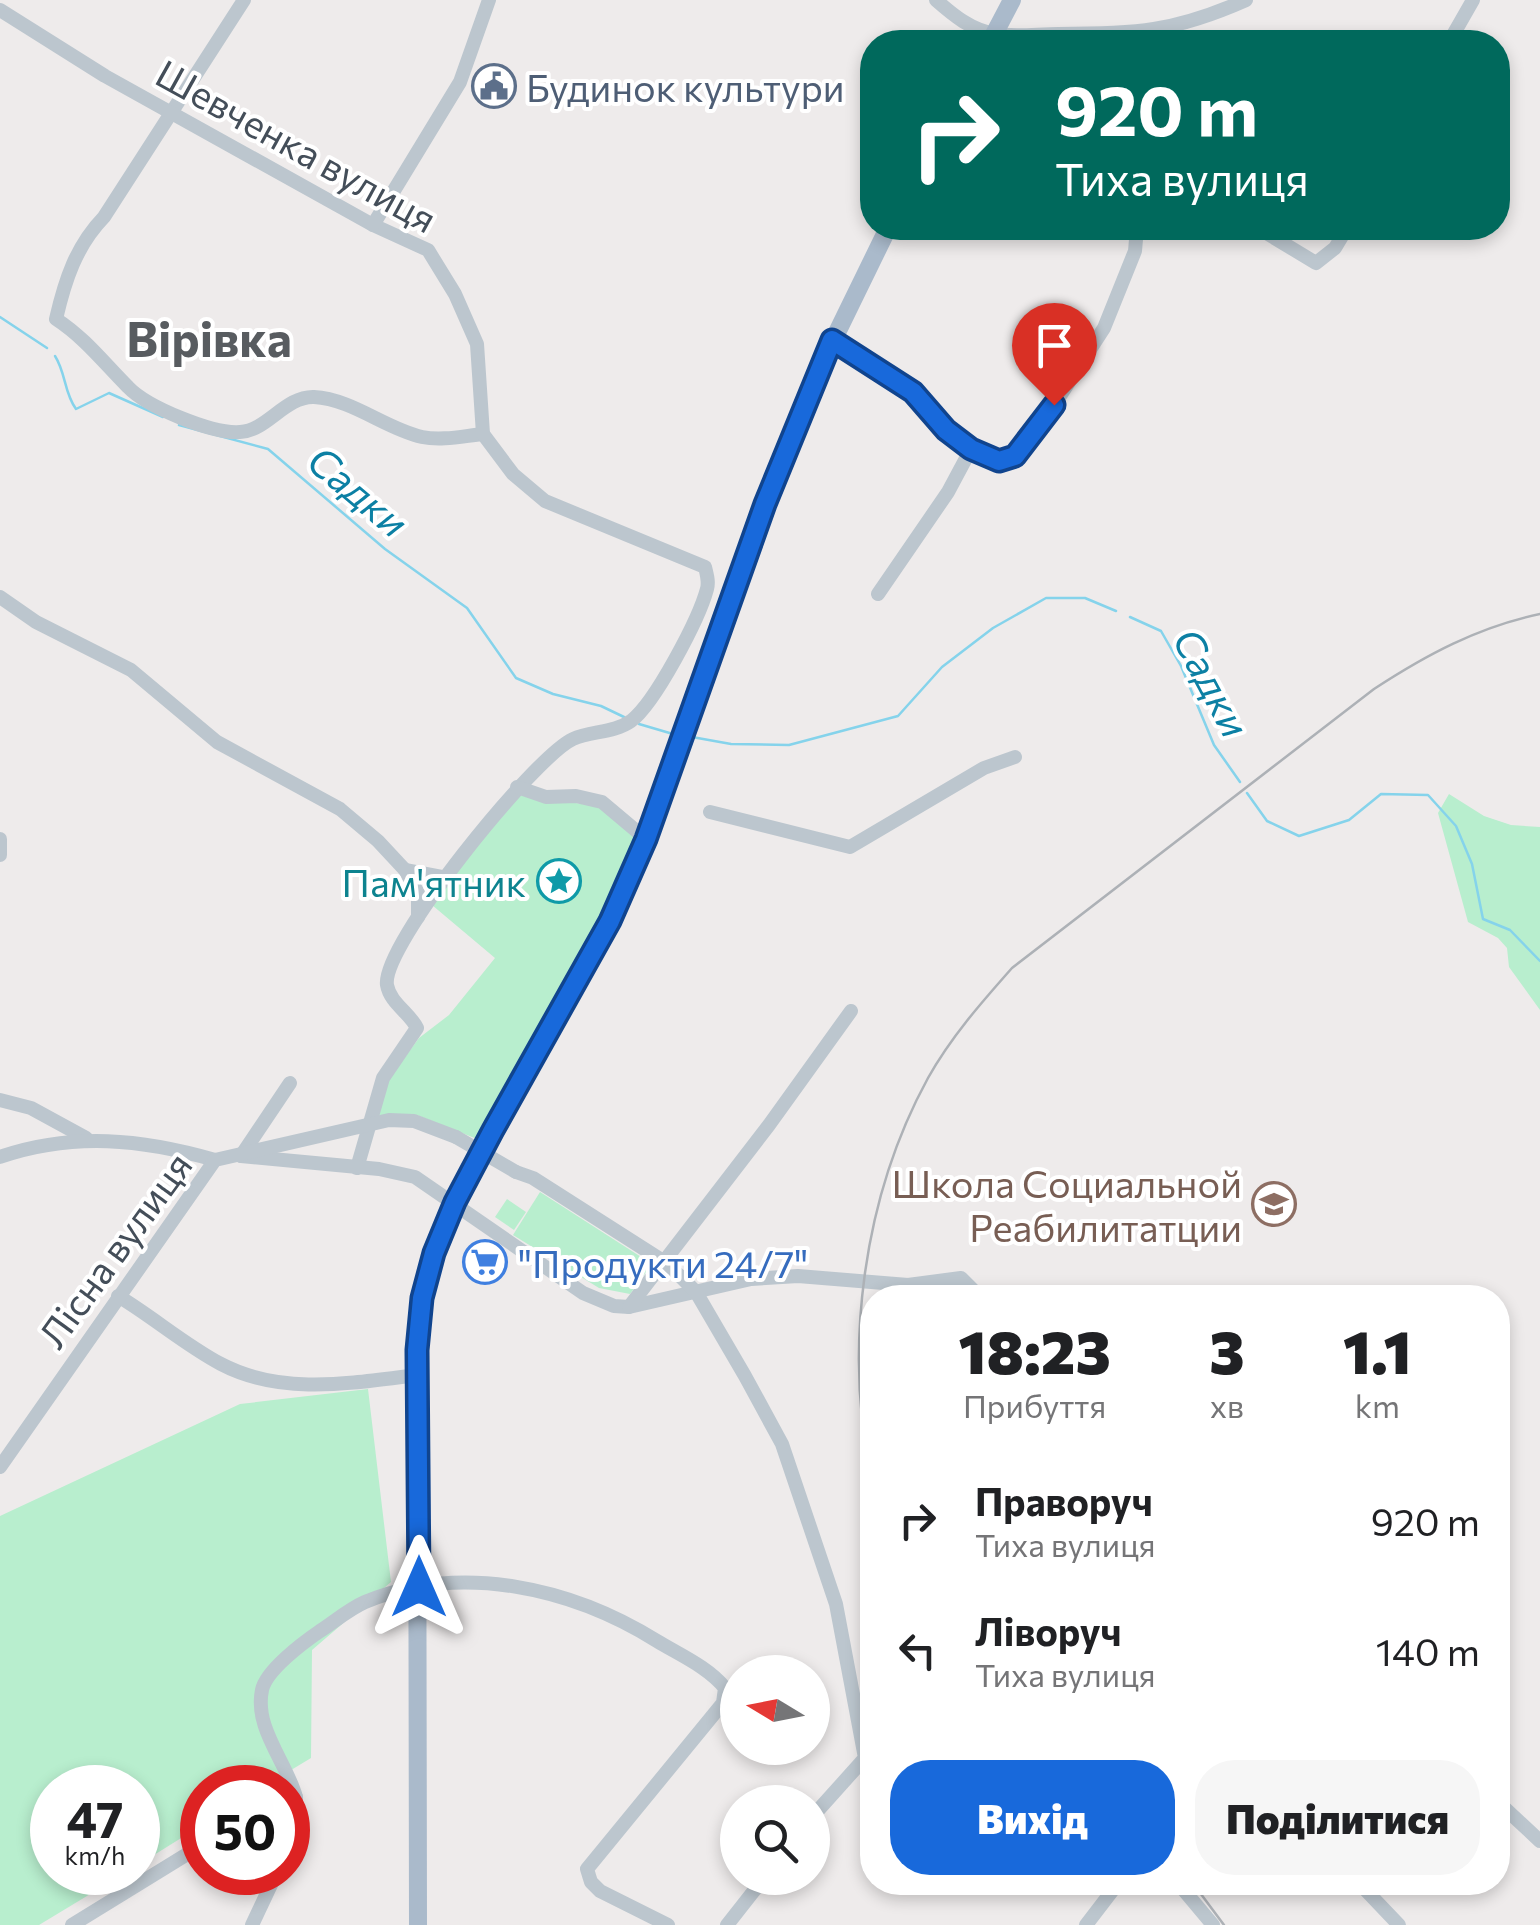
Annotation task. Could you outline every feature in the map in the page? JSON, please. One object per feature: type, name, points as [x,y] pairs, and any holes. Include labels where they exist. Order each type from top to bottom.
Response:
[{"type":"main road","points":[[996,30],[1012,0]]},
{"type":"main road","points":[[418,1925],[418,1375],[422,1298],[434,1253],[455,1202],[610,921],[646,839],[765,504],[832,340],[882,240]]},
{"type":"street","points":[[244,0],[104,217],[78,250],[64,284],[56,319],[98,352],[136,395],[219,432],[244,432],[294,402],[312,396],[332,400],[422,436],[483,434],[513,474],[545,501],[704,567],[709,584],[668,669],[631,721],[572,739],[517,786],[404,936],[389,966],[386,982],[391,996],[417,1028],[383,1078],[356,1168]]},
{"type":"street","points":[[373,225],[460,82],[489,0]]},
{"type":"street","points":[[936,0],[977,30]]},
{"type":"street","points":[[1160,30],[1246,0]]},
{"type":"street","points":[[1456,30],[1473,0]]},
{"type":"street","name":"Шевченка вулиця","points":[[0,10],[105,76],[373,225],[428,250],[455,294],[477,344],[483,434]]},
{"type":"street","points":[[832,340],[913,392],[946,430],[971,449],[999,461],[1015,456],[1040,427],[1104,328],[1136,240]]},
{"type":"street","points":[[1278,240],[1316,263],[1336,248],[1340,240]]},
{"type":"street","points":[[878,594],[948,492],[971,449]]},
{"type":"street","points":[[0,597],[36,622],[132,670],[217,742],[340,809],[406,870],[418,893],[418,918]]},
{"type":"street","points":[[710,812],[850,846],[984,768],[1014,757]]},
{"type":"street","points":[[517,786],[546,796],[576,796],[602,802],[646,839]]},
{"type":"street","points":[[0,840],[0,855]]},
{"type":"street","points":[[406,870],[446,878]]},
{"type":"street","points":[[628,1307],[769,1125],[851,1011]]},
{"type":"street","name":"Лісна вулиця","points":[[0,1467],[215,1160],[242,1156],[290,1083]]},
{"type":"street","points":[[0,1100],[32,1108],[90,1140]]},
{"type":"street","points":[[242,1156],[368,1124],[414,1121],[456,1137],[532,1178],[664,1261],[696,1292],[782,1444],[836,1604],[860,1717]]},
{"type":"street","points":[[0,1158],[48,1143],[90,1140],[130,1141],[215,1160]]},
{"type":"street","points":[[242,1156],[415,1177],[583,1293],[614,1306],[628,1307],[751,1279],[798,1276],[908,1285],[961,1278],[968,1285]]},
{"type":"street","points":[[118,1296],[220,1364],[249,1376],[306,1386],[418,1375]]},
{"type":"street","points":[[279,1765],[260,1715],[263,1685],[298,1646],[364,1602],[419,1587],[486,1582],[592,1606],[640,1630],[716,1677],[725,1688],[722,1704],[587,1869],[591,1882],[600,1890],[668,1925]]},
{"type":"street","points":[[830,1799],[860,1769]]},
{"type":"street","points":[[1510,1813],[1540,1841]]},
{"type":"street","points":[[72,1925],[90,1920],[180,1860]]},
{"type":"street","points":[[252,1925],[266,1895]]},
{"type":"street","points":[[727,1925],[751,1895]]},
{"type":"street","points":[[1086,1925],[1109,1895]]},
{"type":"street","points":[[1188,1895],[1213,1925]]},
{"type":"street","points":[[1373,1895],[1399,1925]]},
{"type":"green space","points":[[1449,794],[1484,816],[1511,825],[1540,827],[1540,1010],[1509,967],[1507,948],[1498,938],[1468,922],[1438,813]]},
{"type":"green space","points":[[516,795],[598,806],[639,841],[603,919],[477,1139],[417,1115],[379,1115],[388,1080],[419,1038],[449,1015],[495,958],[432,905]]},
{"type":"green space","points":[[540,1192],[652,1264],[630,1294],[599,1288],[513,1235]]},
{"type":"green space","points":[[507,1199],[526,1212],[514,1230],[495,1217]]},
{"type":"green space","points":[[368,1389],[391,1582],[312,1650],[311,1758],[299,1765],[180,1765],[180,1839],[160,1851],[160,1765],[30,1765],[30,1895],[89,1895],[39,1925],[0,1925],[0,1516],[240,1404]]},
{"type":"waterway","name":"Садки","points":[[0,317],[47,348]]},
{"type":"waterway","name":"Садки","points":[[55,356],[76,409],[109,393],[163,417]]},
{"type":"waterway","name":"Садки","points":[[179,425],[268,449],[385,549],[467,608],[516,678],[624,717]]},
{"type":"waterway","name":"Садки","points":[[692,737],[731,744],[789,745],[898,716],[942,667],[993,628],[1046,598],[1085,598],[1116,611]]},
{"type":"waterway","name":"Садки","points":[[1130,617],[1161,631],[1181,666],[1214,745],[1240,782]]},
{"type":"waterway","name":"Садки","points":[[639,724],[673,734]]},
{"type":"waterway","name":"Садки","points":[[1247,793],[1267,821],[1299,836],[1349,820],[1381,794],[1428,795],[1456,826],[1472,864],[1483,919],[1510,930],[1540,961]]},
{"type":"railway","points":[[864,1285],[874,1223],[906,1124],[946,1048],[1012,968],[1374,689],[1453,644],[1495,626],[1540,614]]},
{"type":"railway","points":[[860,1327],[860,1392]]},
{"type":"railway","points":[[1202,1895],[1224,1925]]},
{"type":"place","name":"Будинок культури","points":[[494,86]]},
{"type":"place","name":"Пам'ятник","points":[[559,881]]},
{"type":"place","name":"Школа Социальной Реабилитатции","points":[[1274,1204]]},
{"type":"place","name":"\"Продукти 24/7\"","points":[[485,1262]]},
{"type":"district","name":"Вірівка","points":[[209,337]]},
{"type":"route","points":[[419,1587],[417,1350],[422,1298],[434,1253],[455,1202],[493,1130],[610,921],[646,839],[765,504],[832,340],[913,392],[946,430],[971,449],[999,461],[1015,456],[1054,405]]}]
